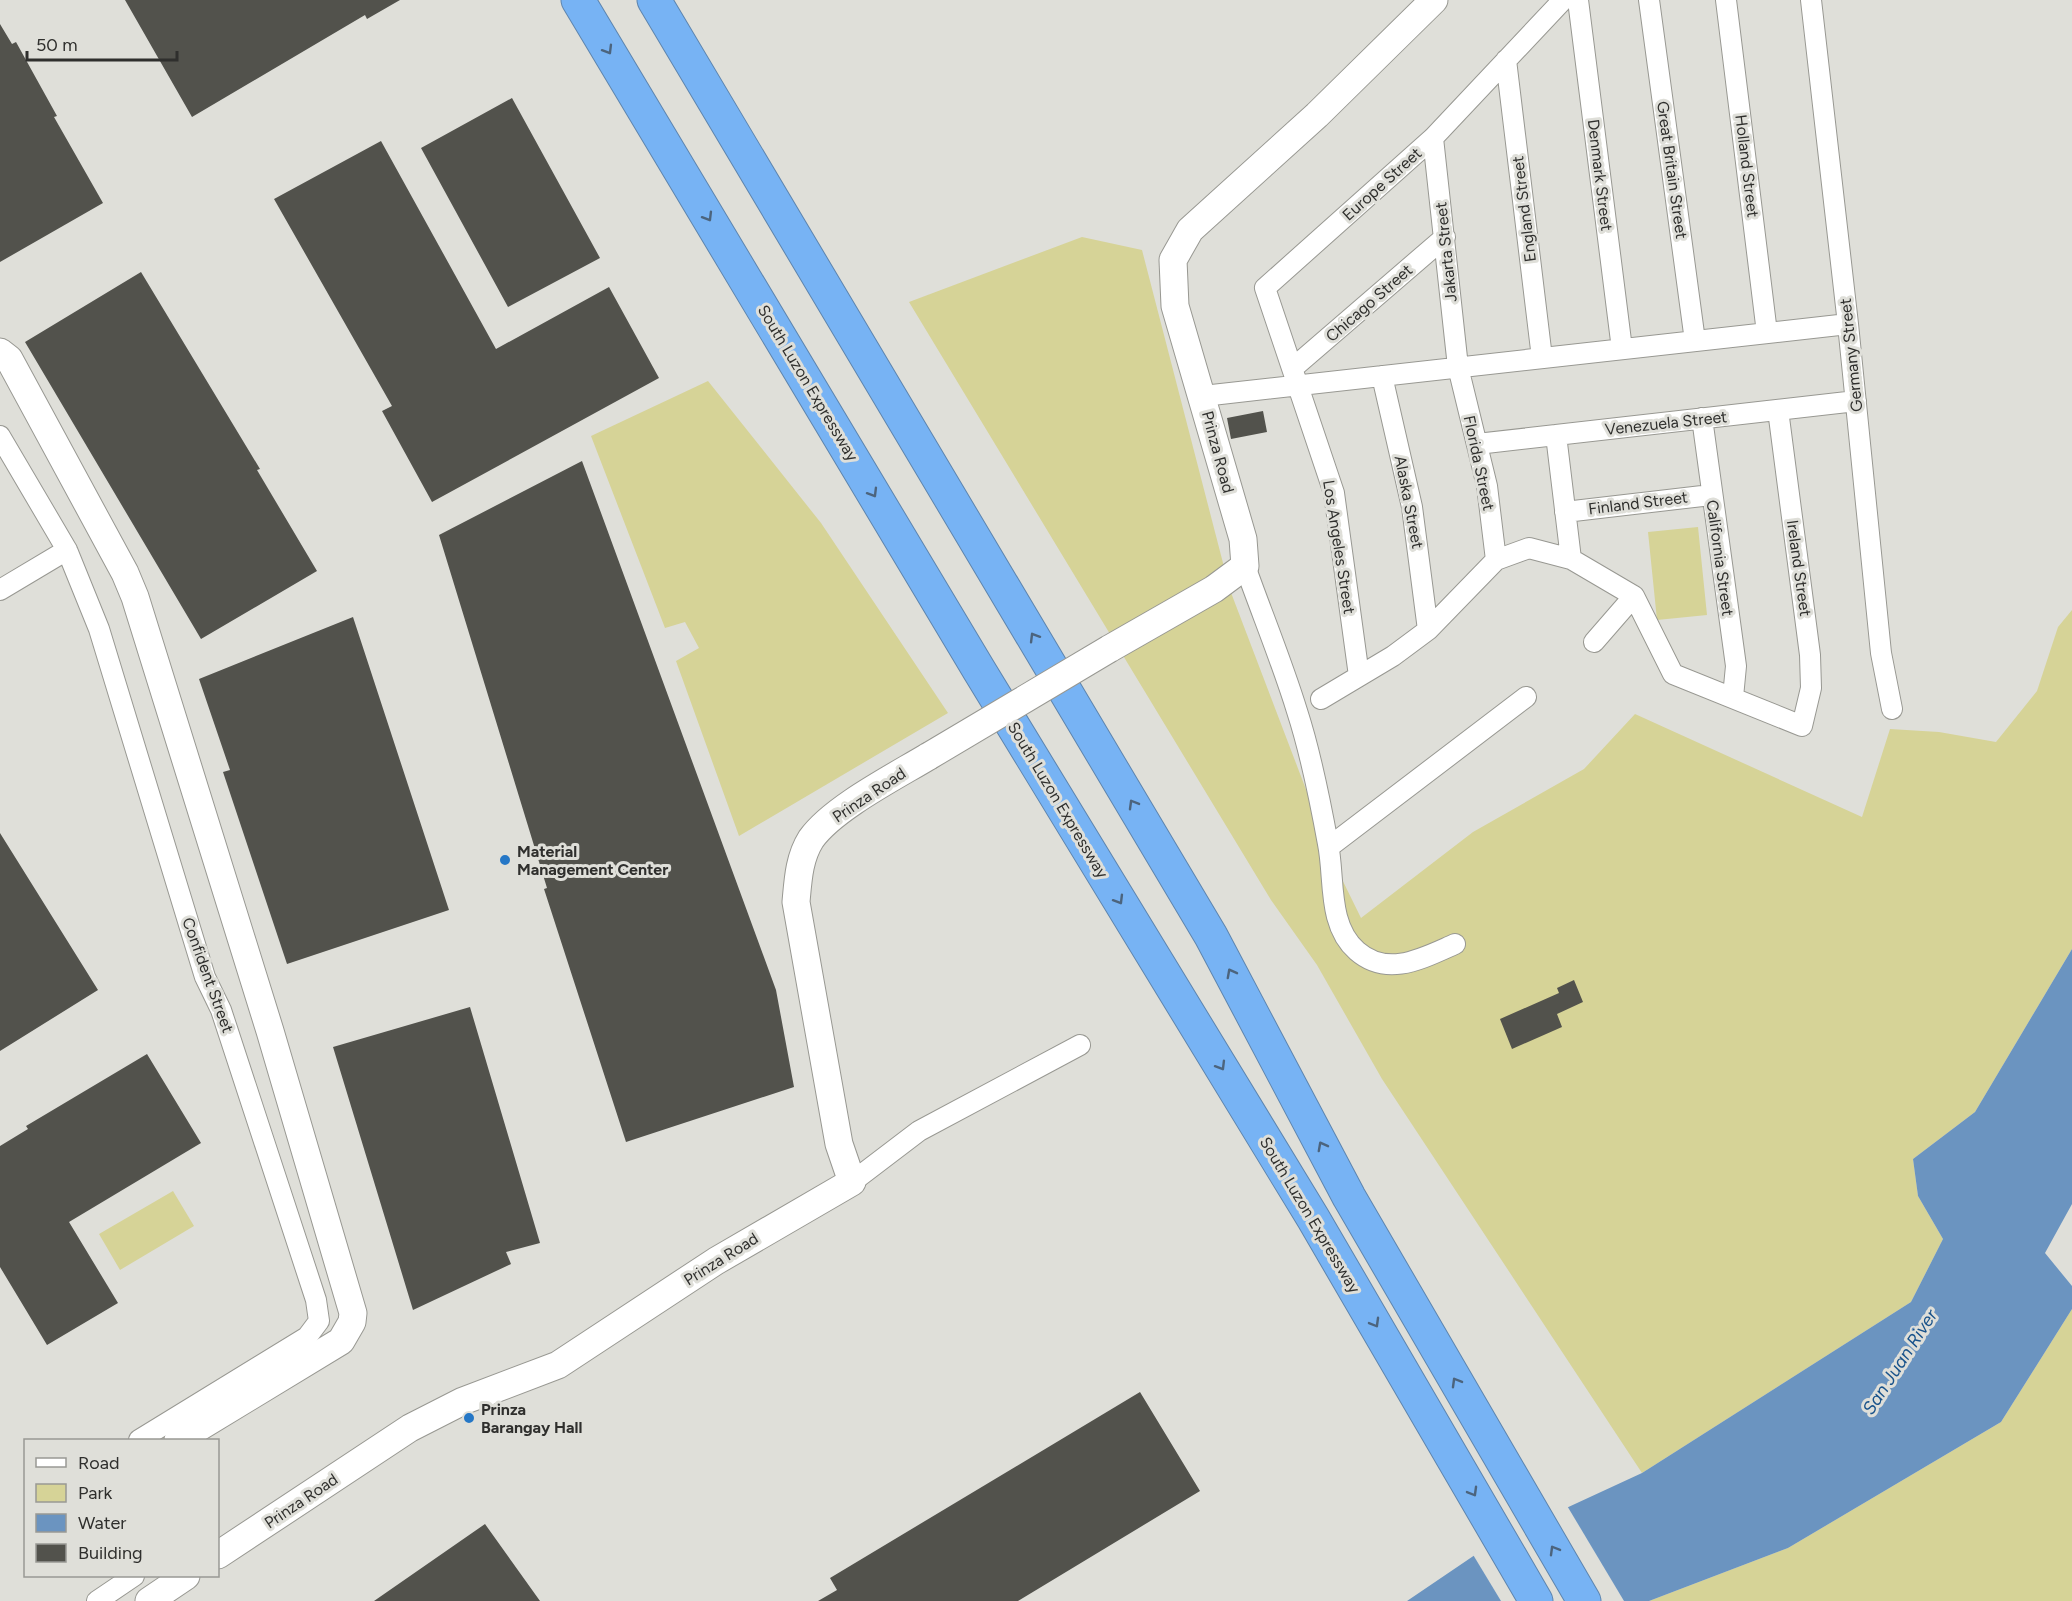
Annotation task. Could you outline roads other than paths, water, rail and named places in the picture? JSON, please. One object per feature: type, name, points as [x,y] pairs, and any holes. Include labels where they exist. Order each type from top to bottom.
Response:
[{"type":"highway","name":"South Luzon Expressway","points":[[578,0],[979,670],[1314,1218],[1536,1601]]},
{"type":"highway","points":[[654,0],[1205,926],[1349,1197],[1584,1601]]},
{"type":"main road","name":"Prinza Road","points":[[219,1554],[410,1428],[463,1401],[558,1365],[716,1261],[852,1182],[838,1144],[796,902],[800,866],[811,839],[851,805],[929,756],[1214,589],[1245,566],[1243,539],[1175,306],[1173,260],[1190,230],[1317,115],[1434,0]]},
{"type":"main road","points":[[0,352],[9,359],[125,573],[135,597],[270,1031],[353,1313],[352,1322],[341,1341],[180,1439]]},
{"type":"main road","points":[[149,1601],[183,1577]]},
{"type":"street","name":"Europe Street","points":[[1296,377],[1265,288],[1433,138],[1563,0]]},
{"type":"street","name":"Denmark Street","points":[[1578,0],[1622,349]]},
{"type":"street","name":"Great Britain Street","points":[[1649,0],[1695,341]]},
{"type":"street","name":"Holland Street","points":[[1726,0],[1767,333]]},
{"type":"street","name":"Germany Street","points":[[1811,0],[1848,324],[1881,653],[1892,709]]},
{"type":"street","name":"England Street","points":[[1506,60],[1542,358]]},
{"type":"street","name":"Jakarta Street","points":[[1433,138],[1458,367]]},
{"type":"street","name":"Chicago Street","points":[[1296,377],[1445,237]]},
{"type":"street","points":[[1203,396],[1296,377],[1382,376],[1848,324]]},
{"type":"street","name":"Florida Street","points":[[1458,367],[1487,486],[1496,560]]},
{"type":"street","name":"Alaska Street","points":[[1382,376],[1412,507],[1428,630]]},
{"type":"street","name":"Los Angeles Street","points":[[1296,377],[1334,493],[1359,676]]},
{"type":"street","name":"Venezuela Street","points":[[1477,444],[1856,401]]},
{"type":"street","name":"Ireland Street","points":[[1733,698],[1802,726],[1811,688],[1810,655],[1778,410]]},
{"type":"street","name":"California Street","points":[[1702,418],[1736,666],[1733,698]]},
{"type":"street","points":[[1556,435],[1571,559]]},
{"type":"street","name":"Confident Street","points":[[0,436],[67,550],[99,630],[205,977],[221,1010],[316,1300],[319,1321],[307,1338],[141,1439]]},
{"type":"street","name":"Finland Street","points":[[1565,512],[1712,495]]},
{"type":"street","points":[[1321,699],[1393,656],[1428,630],[1496,560],[1529,548],[1571,559],[1634,596],[1673,674],[1733,698]]},
{"type":"street","points":[[0,590],[67,550]]},
{"type":"street","points":[[1245,566],[1298,713],[1329,847],[1331,884],[1337,914],[1346,937],[1356,951],[1373,962],[1389,966],[1414,962],[1455,944]]},
{"type":"street","points":[[1594,642],[1634,596]]},
{"type":"street","points":[[1329,847],[1526,697]]},
{"type":"street","points":[[852,1182],[919,1131],[1080,1045]]},
{"type":"street","points":[[98,1601],[131,1577]]},
{"type":"water","name":"San Juan River","points":[[2072,949],[2072,1204],[2045,1253],[2072,1286],[2072,1309],[2001,1422],[1788,1548],[1649,1601],[1407,1601],[1497,1540],[1642,1473],[1911,1302],[1943,1239],[1918,1196],[1913,1159],[1975,1112]]},
{"type":"place","name":"Material Management Center","points":[[505,860]]},
{"type":"place","name":"Prinza Barangay Hall","points":[[469,1418]]}]
